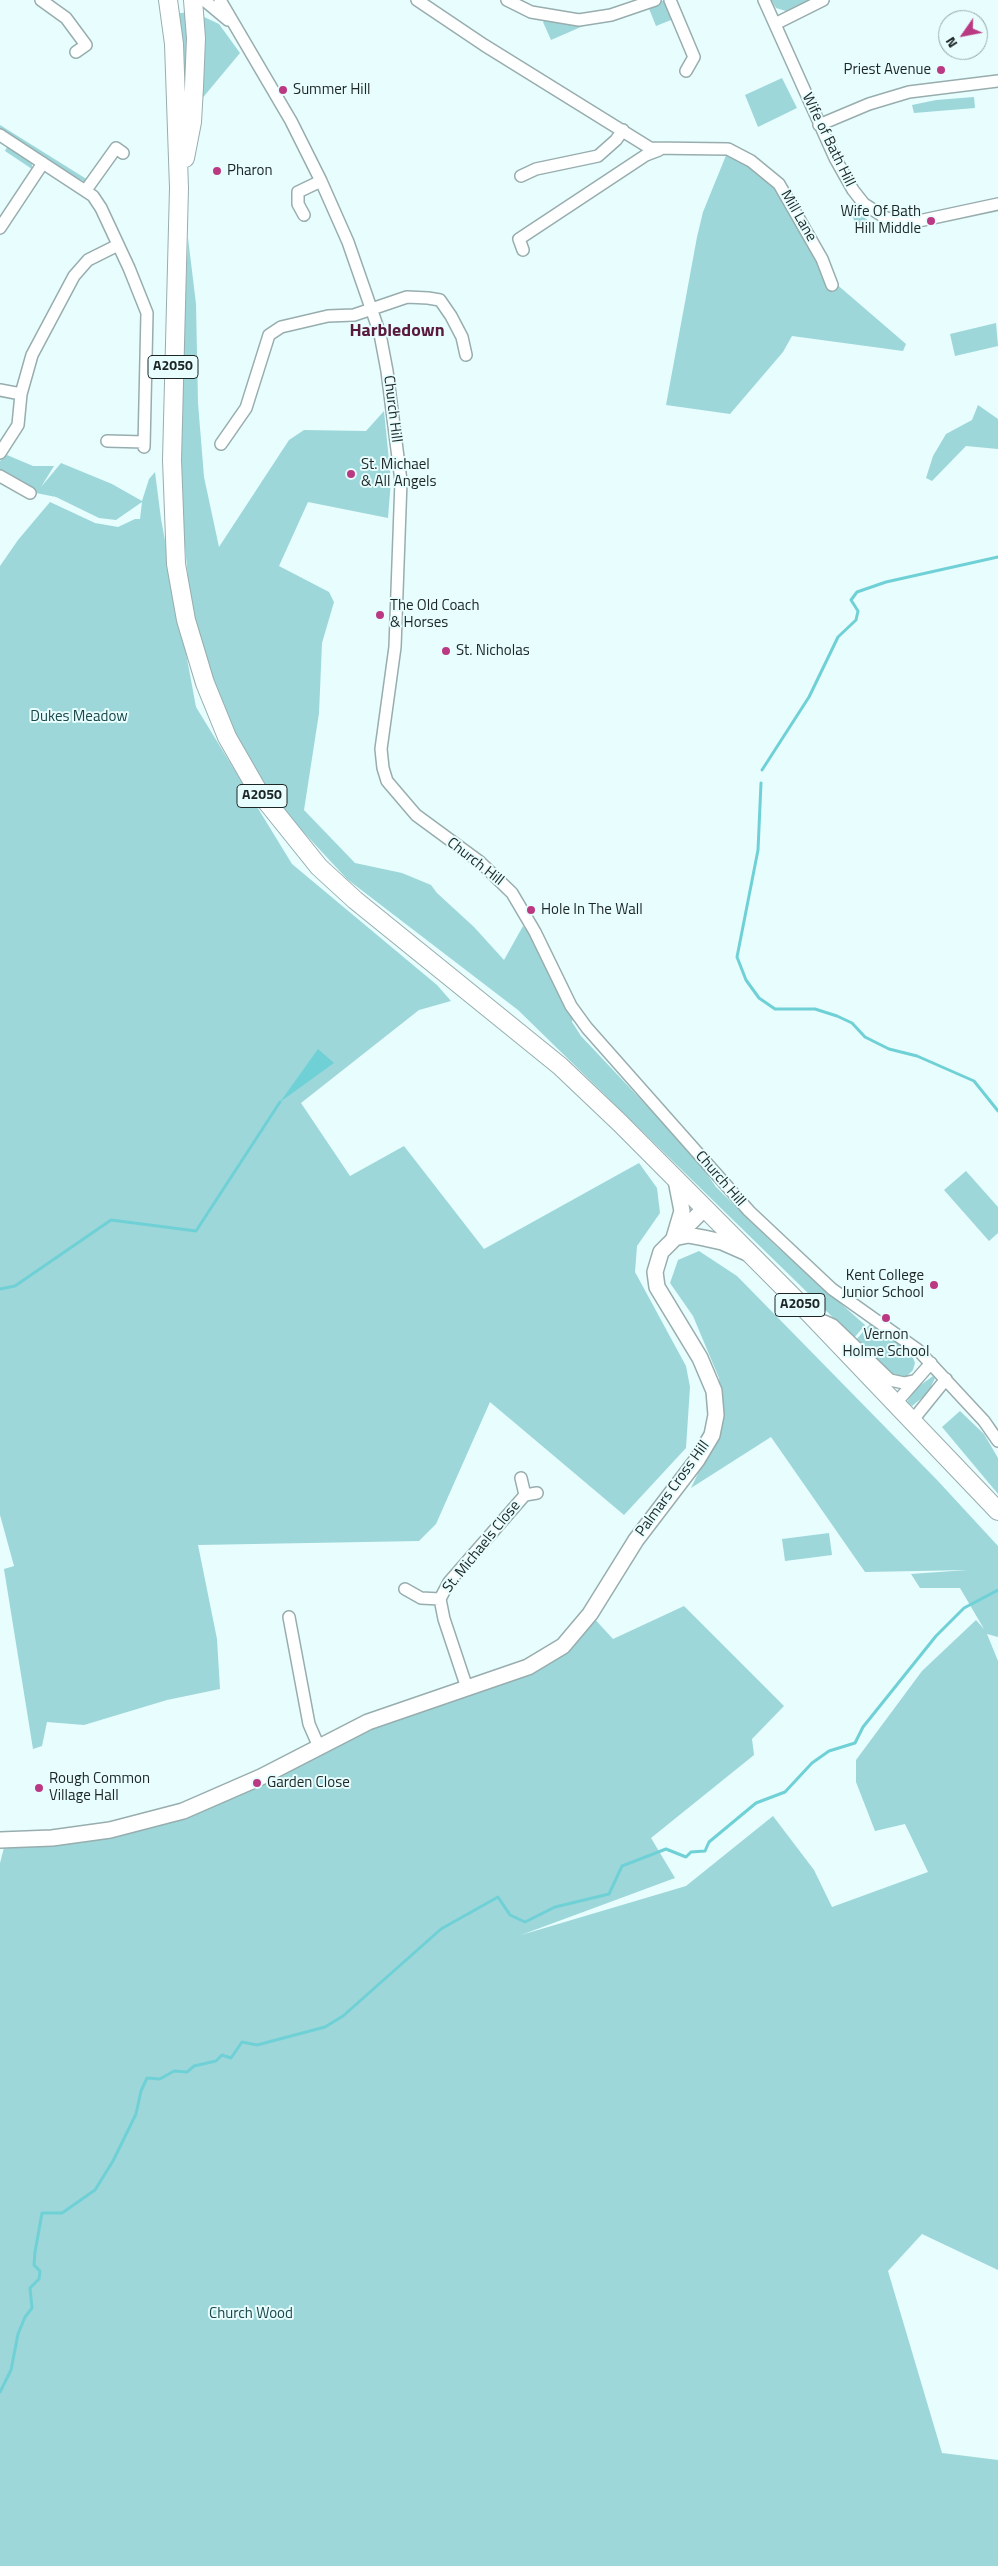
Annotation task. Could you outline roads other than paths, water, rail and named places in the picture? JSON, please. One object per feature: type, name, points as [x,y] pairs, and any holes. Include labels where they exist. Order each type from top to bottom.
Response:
[{"type":"main road","name":"A2050","points":[[168,0],[174,44],[179,188],[172,460],[176,564],[186,620],[202,674],[228,737],[258,791],[319,867],[355,900],[560,1066],[809,1313],[998,1511]]},
{"type":"main road","name":"A2050","points":[[179,188],[192,122],[196,38],[193,0]]},
{"type":"street","points":[[41,0],[66,18],[86,45],[76,52]]},
{"type":"street","points":[[204,0],[235,26]]},
{"type":"street","points":[[220,0],[291,120],[348,242],[373,310]]},
{"type":"street","name":"Mill Lane","points":[[416,0],[484,45],[650,148],[661,149]]},
{"type":"street","points":[[507,0],[530,12],[579,20],[611,15],[656,0]]},
{"type":"street","points":[[670,0],[694,57],[686,71]]},
{"type":"street","name":"Wife of Bath Hill","points":[[764,0],[819,125],[852,190],[864,204],[878,214],[894,220],[914,222],[998,204]]},
{"type":"street","points":[[775,24],[823,0]]},
{"type":"street","points":[[819,125],[869,104],[909,92],[998,81]]},
{"type":"street","points":[[521,176],[536,169],[598,156],[612,144],[622,130]]},
{"type":"street","points":[[0,135],[86,190],[101,208],[147,313],[144,445],[107,441]]},
{"type":"street","name":"Mill Lane","points":[[523,250],[519,239],[646,155],[669,147],[728,149],[760,167],[779,184],[822,259],[832,285]]},
{"type":"street","points":[[86,190],[116,148],[123,153]]},
{"type":"street","points":[[0,228],[43,162]]},
{"type":"street","points":[[304,215],[298,204],[298,192],[321,181]]},
{"type":"street","points":[[0,453],[25,417],[21,394],[28,353],[74,276],[84,263],[118,245]]},
{"type":"street","points":[[221,444],[246,408],[269,335],[281,327],[328,316],[354,315],[407,297],[440,300],[462,337],[466,355]]},
{"type":"street","name":"Church Hill","points":[[373,310],[387,371],[401,481],[395,647],[381,749],[383,768],[387,781],[416,815],[480,862],[512,893],[535,932],[571,1006],[587,1028],[748,1211],[832,1289],[901,1336],[931,1363],[998,1441]]},
{"type":"street","points":[[0,390],[21,394]]},
{"type":"street","points":[[0,476],[30,493]]},
{"type":"street","points":[[676,1180],[682,1211],[674,1238],[688,1235],[722,1242],[748,1253]]},
{"type":"street","name":"Palmars Cross Hill","points":[[0,1840],[52,1838],[110,1830],[183,1811],[261,1777],[368,1722],[528,1667],[563,1646],[578,1630],[636,1540],[698,1460],[712,1435],[716,1415],[714,1391],[700,1358],[662,1296],[655,1281],[656,1264],[661,1252],[704,1209]]},
{"type":"street","points":[[809,1313],[833,1326],[890,1380],[904,1383],[913,1381]]},
{"type":"street","points":[[894,1404],[931,1363]]},
{"type":"street","points":[[912,1421],[946,1379]]},
{"type":"street","name":"St. Michaels Close","points":[[521,1478],[525,1495]]},
{"type":"street","name":"St. Michaels Close","points":[[467,1688],[444,1619],[440,1600],[449,1582],[525,1495],[537,1493]]},
{"type":"street","name":"St. Michaels Close","points":[[405,1589],[421,1598],[440,1600]]},
{"type":"street","points":[[289,1617],[309,1724],[319,1747]]},
{"type":"waterway","points":[[762,770],[809,697],[838,637],[856,620],[858,611],[851,600],[857,592],[886,582],[998,557]]},
{"type":"waterway","points":[[761,783],[758,850],[737,957],[746,980],[759,998],[775,1009],[815,1009],[852,1023],[865,1037],[889,1049],[917,1056],[974,1081],[998,1111]]},
{"type":"waterway","points":[[0,1289],[15,1286],[111,1220],[196,1231],[280,1102]]},
{"type":"waterway","points":[[0,2392],[11,2370],[18,2334],[25,2317],[32,2308],[30,2288],[39,2279],[40,2271],[34,2265],[42,2213],[62,2213],[95,2190],[113,2161],[136,2114],[141,2091],[147,2078],[160,2079],[174,2071],[187,2072],[194,2066],[216,2061],[222,2055],[231,2058],[242,2042],[257,2045],[325,2027],[343,2016],[441,1929],[498,1897],[510,1915],[525,1922],[555,1907],[609,1894],[622,1866],[666,1849],[686,1857],[691,1852],[705,1851],[709,1842],[756,1803],[785,1792],[812,1763],[829,1751],[855,1743],[863,1727],[936,1636],[964,1608],[998,1590]]},
{"type":"place","name":"Priest Avenue","points":[[941,70]]},
{"type":"place","name":"Summer Hill","points":[[283,90]]},
{"type":"place","name":"Pharon","points":[[217,171]]},
{"type":"place","name":"Wife Of Bath Hill Middle","points":[[931,221]]},
{"type":"place","name":"St. Michael & All Angels","points":[[351,474]]},
{"type":"place","name":"The Old Coach & Horses","points":[[380,615]]},
{"type":"place","name":"St. Nicholas","points":[[446,651]]},
{"type":"place","name":"Hole In The Wall","points":[[531,910]]},
{"type":"place","name":"Kent College Junior School","points":[[934,1285]]},
{"type":"place","name":"Vernon Holme School","points":[[886,1318]]},
{"type":"place","name":"Garden Close","points":[[257,1783]]},
{"type":"place","name":"Rough Common Village Hall","points":[[39,1788]]},
{"type":"district","name":"Harbledown","points":[[397,332]]},
{"type":"park label","name":"Dukes Meadow","points":[[79,717]]},
{"type":"park label","name":"Church Wood","points":[[251,2314]]}]
